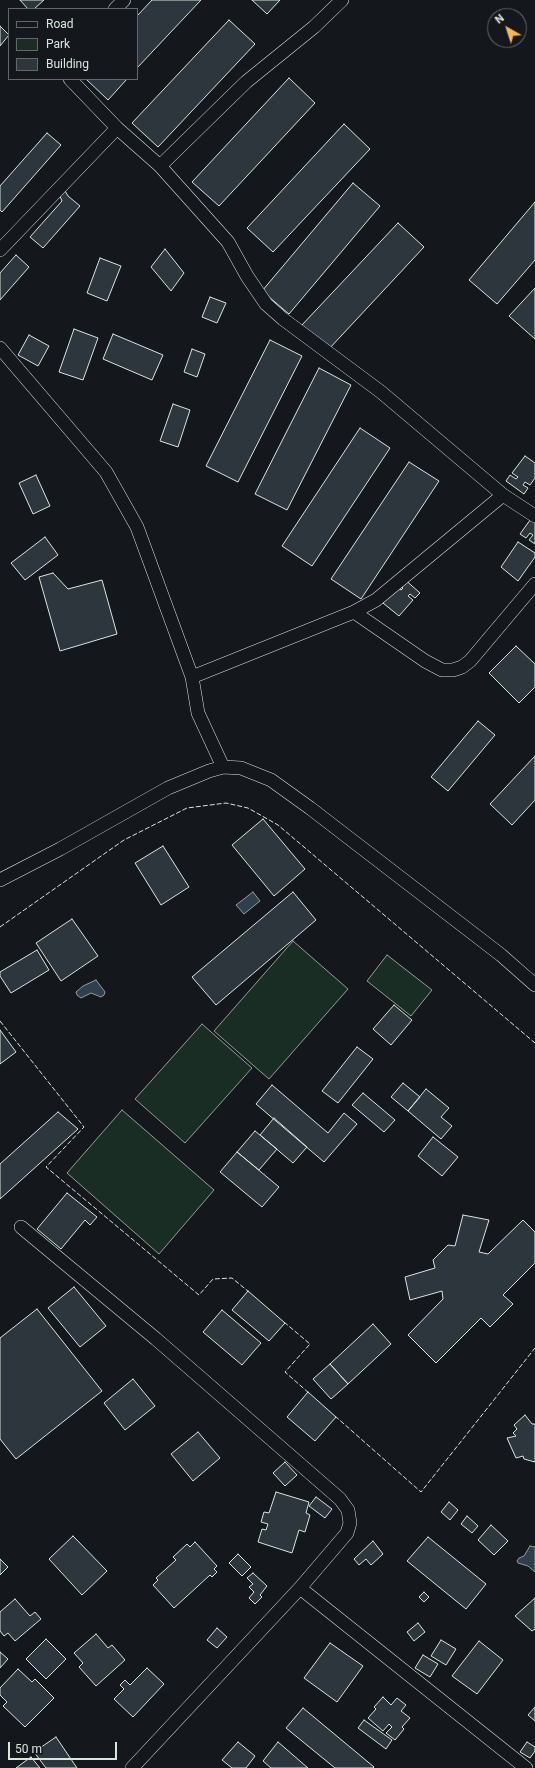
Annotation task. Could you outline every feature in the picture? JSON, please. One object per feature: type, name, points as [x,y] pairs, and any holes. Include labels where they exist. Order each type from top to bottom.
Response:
[{"type":"street","points":[[116,8],[124,0]]},
{"type":"street","points":[[160,166],[246,82],[314,27],[342,0]]},
{"type":"street","points":[[71,80],[118,128],[160,166],[228,242],[247,276],[266,304],[282,319],[381,392],[503,495],[535,516]]},
{"type":"street","points":[[0,250],[118,128]]},
{"type":"street","points":[[0,348],[106,472],[137,527],[192,677],[198,713],[223,767]]},
{"type":"street","points":[[192,677],[354,612],[376,600],[503,495]]},
{"type":"street","points":[[354,612],[425,661],[442,670],[452,670],[462,667],[470,661],[535,584]]},
{"type":"street","points":[[0,880],[60,849],[168,788],[209,771],[223,767],[242,768],[270,780],[310,808],[495,951],[535,985]]},
{"type":"street","points":[[21,1227],[156,1339],[340,1499],[348,1510],[350,1523],[347,1534],[300,1588],[132,1768]]},
{"type":"street","points":[[300,1588],[526,1768]]},
{"type":"green space","points":[[293,941],[348,989],[269,1079],[214,1031]]},
{"type":"green space","points":[[387,955],[432,990],[411,1016],[367,981]]},
{"type":"green space","points":[[202,1024],[252,1068],[185,1143],[135,1099]]},
{"type":"green space","points":[[122,1110],[214,1190],[159,1254],[67,1173]]},
{"type":"water","points":[[253,892],[260,901],[244,914],[236,905]]},
{"type":"water","points":[[96,980],[105,992],[104,995],[101,997],[91,993],[81,998],[77,995],[76,992],[83,986]]},
{"type":"water","points":[[530,1546],[535,1547],[535,1572],[528,1566],[518,1563],[517,1561],[519,1558],[524,1556]]},
{"type":"building","points":[[20,0],[44,0],[35,8],[27,8]]},
{"type":"building","points":[[152,0],[201,0],[138,67],[138,15]]},
{"type":"building","points":[[252,0],[280,0],[267,14]]},
{"type":"building","points":[[229,20],[255,44],[158,147],[132,123]]},
{"type":"building","points":[[0,26],[8,34],[8,36],[0,46]]},
{"type":"building","points":[[289,78],[315,103],[219,206],[192,182]]},
{"type":"building","points":[[87,80],[126,80],[108,100]]},
{"type":"building","points":[[344,124],[370,149],[273,252],[247,228]]},
{"type":"building","points":[[47,133],[61,145],[2,212],[0,210],[0,186]]},
{"type":"building","points":[[353,183],[380,206],[289,314],[262,291]]},
{"type":"building","points":[[64,189],[68,196],[80,206],[43,248],[30,237],[62,201],[59,194]]},
{"type":"building","points":[[535,202],[535,260],[497,304],[469,280]]},
{"type":"building","points":[[398,223],[424,247],[328,350],[301,326]]},
{"type":"building","points":[[165,249],[184,273],[171,291],[151,267]]},
{"type":"building","points":[[16,255],[29,267],[0,300],[0,273]]},
{"type":"building","points":[[100,258],[121,266],[107,301],[87,293]]},
{"type":"building","points":[[535,288],[535,339],[509,316]]},
{"type":"building","points":[[210,297],[226,303],[217,323],[202,317]]},
{"type":"building","points":[[74,329],[98,338],[83,380],[59,372]]},
{"type":"building","points":[[113,334],[163,355],[152,380],[103,359]]},
{"type":"building","points":[[29,335],[49,346],[38,366],[18,355]]},
{"type":"building","points":[[270,340],[302,356],[238,482],[206,466]]},
{"type":"building","points":[[192,349],[205,354],[197,377],[184,372]]},
{"type":"building","points":[[319,368],[351,385],[287,510],[255,494]]},
{"type":"building","points":[[173,404],[190,410],[178,447],[160,441]]},
{"type":"building","points":[[360,428],[390,448],[312,566],[282,546]]},
{"type":"building","points":[[525,456],[535,463],[535,478],[530,485],[525,482],[523,485],[528,488],[524,494],[506,481],[510,475],[516,479],[518,477],[512,473]]},
{"type":"building","points":[[409,462],[439,481],[361,599],[331,579]]},
{"type":"building","points":[[36,475],[50,506],[33,514],[19,483]]},
{"type":"building","points":[[533,516],[535,517],[535,544],[529,540],[533,535],[530,533],[526,538],[520,534]]},
{"type":"building","points":[[45,537],[58,555],[25,580],[11,563]]},
{"type":"building","points":[[518,542],[535,553],[535,557],[518,581],[501,567]]},
{"type":"building","points":[[53,573],[68,589],[102,580],[117,634],[60,651],[39,577]]},
{"type":"building","points":[[403,578],[420,593],[415,598],[410,594],[408,596],[413,600],[399,616],[383,603],[397,587],[401,590],[403,588],[399,584]]},
{"type":"building","points":[[516,646],[535,664],[535,687],[519,703],[489,673]]},
{"type":"building","points":[[478,721],[495,735],[448,791],[431,777]]},
{"type":"building","points":[[535,756],[535,800],[512,825],[490,804]]},
{"type":"building","points":[[263,819],[305,869],[274,896],[232,845]]},
{"type":"building","points":[[163,846],[189,887],[161,905],[135,863]]},
{"type":"building","points":[[293,892],[316,920],[216,1005],[192,977]]},
{"type":"building","points":[[72,919],[98,956],[61,981],[36,943]]},
{"type":"building","points":[[37,950],[49,970],[11,993],[0,976],[0,972]]},
{"type":"building","points":[[394,1005],[412,1020],[391,1045],[373,1029]]},
{"type":"building","points":[[0,1030],[16,1052],[0,1064]]},
{"type":"building","points":[[357,1047],[373,1059],[338,1103],[322,1091]]},
{"type":"building","points":[[403,1083],[420,1097],[408,1111],[391,1097]]},
{"type":"building","points":[[272,1085],[328,1133],[344,1113],[357,1124],[324,1162],[256,1104]]},
{"type":"building","points":[[426,1089],[449,1108],[441,1117],[452,1126],[441,1139],[408,1111]]},
{"type":"building","points":[[363,1093],[395,1120],[384,1132],[352,1105]]},
{"type":"building","points":[[58,1112],[78,1129],[0,1199],[0,1164]]},
{"type":"building","points":[[274,1118],[307,1147],[293,1163],[260,1135]]},
{"type":"building","points":[[255,1131],[277,1149],[259,1170],[237,1152]]},
{"type":"building","points":[[433,1137],[458,1157],[442,1176],[418,1156]]},
{"type":"building","points":[[237,1152],[279,1187],[262,1207],[220,1172]]},
{"type":"building","points":[[67,1193],[97,1217],[90,1225],[85,1220],[61,1249],[37,1229]]},
{"type":"building","points":[[463,1215],[489,1220],[479,1252],[488,1254],[523,1220],[535,1232],[535,1263],[503,1295],[513,1304],[490,1327],[481,1318],[436,1363],[408,1335],[443,1299],[442,1291],[410,1300],[405,1277],[435,1268],[433,1260],[448,1245],[455,1246]]},
{"type":"building","points":[[74,1287],[106,1326],[80,1347],[48,1308]]},
{"type":"building","points":[[248,1291],[285,1323],[269,1341],[232,1310]]},
{"type":"building","points":[[37,1309],[102,1391],[16,1459],[0,1439],[0,1338]]},
{"type":"building","points":[[222,1310],[261,1343],[242,1365],[203,1332]]},
{"type":"building","points":[[373,1324],[391,1344],[348,1384],[330,1364]]},
{"type":"building","points":[[330,1364],[348,1384],[331,1399],[313,1379]]},
{"type":"building","points":[[133,1379],[155,1406],[125,1430],[104,1403]]},
{"type":"building","points":[[308,1392],[336,1417],[315,1441],[287,1417]]},
{"type":"building","points":[[525,1415],[532,1424],[535,1424],[535,1462],[524,1459],[523,1456],[516,1458],[507,1438],[516,1436],[513,1433],[517,1429],[514,1425]]},
{"type":"building","points":[[198,1432],[220,1458],[193,1481],[171,1454]]},
{"type":"building","points":[[285,1462],[297,1475],[285,1486],[273,1473]]},
{"type":"building","points":[[276,1492],[309,1502],[306,1513],[310,1515],[305,1532],[299,1530],[292,1553],[258,1542],[262,1529],[266,1530],[268,1524],[261,1522],[264,1512],[269,1513]]},
{"type":"building","points":[[316,1497],[332,1509],[325,1518],[309,1506]]},
{"type":"building","points":[[449,1502],[458,1510],[450,1520],[441,1512]]},
{"type":"building","points":[[467,1516],[478,1526],[472,1533],[461,1524]]},
{"type":"building","points":[[491,1525],[508,1541],[494,1555],[478,1540]]},
{"type":"building","points":[[73,1536],[107,1571],[82,1595],[49,1559]]},
{"type":"building","points":[[428,1537],[486,1584],[466,1609],[407,1561]]},
{"type":"building","points":[[373,1541],[383,1554],[371,1565],[366,1559],[359,1565],[354,1559]]},
{"type":"building","points":[[195,1542],[217,1566],[214,1569],[217,1572],[212,1577],[210,1575],[174,1608],[153,1585],[158,1580],[156,1578],[176,1560],[173,1557],[187,1544],[190,1547]]},
{"type":"building","points":[[238,1554],[251,1567],[242,1576],[229,1563]]},
{"type":"building","points":[[0,1559],[8,1567],[0,1575]]},
{"type":"building","points":[[253,1573],[267,1586],[260,1595],[262,1597],[255,1604],[249,1598],[254,1592],[249,1587],[253,1584],[247,1578]]},
{"type":"building","points":[[424,1592],[429,1597],[424,1602],[419,1597]]},
{"type":"building","points":[[535,1598],[535,1629],[532,1631],[515,1616]]},
{"type":"building","points":[[15,1599],[30,1616],[35,1612],[41,1619],[15,1641],[8,1633],[4,1636],[0,1631],[0,1612]]},
{"type":"building","points":[[418,1623],[425,1632],[414,1641],[407,1632]]},
{"type":"building","points":[[217,1628],[227,1637],[217,1648],[207,1640]]},
{"type":"building","points":[[96,1634],[108,1648],[112,1645],[125,1660],[96,1686],[79,1667],[83,1663],[74,1653]]},
{"type":"building","points":[[46,1639],[66,1659],[46,1679],[26,1659]]},
{"type":"building","points":[[441,1640],[456,1649],[446,1665],[431,1656]]},
{"type":"building","points":[[479,1641],[503,1660],[477,1694],[452,1676]]},
{"type":"building","points":[[330,1643],[363,1666],[337,1702],[304,1678]]},
{"type":"building","points":[[0,1652],[8,1659],[0,1668]]},
{"type":"building","points":[[423,1655],[438,1664],[430,1677],[415,1668]]},
{"type":"building","points":[[147,1668],[164,1684],[133,1717],[114,1699],[124,1689],[120,1685],[125,1680],[130,1685]]},
{"type":"building","points":[[18,1669],[32,1682],[35,1679],[54,1698],[25,1727],[3,1706],[7,1702],[0,1695],[0,1688]]},
{"type":"building","points":[[383,1697],[391,1705],[397,1698],[406,1705],[401,1711],[410,1718],[402,1727],[404,1729],[395,1740],[386,1733],[392,1727],[389,1724],[383,1731],[368,1718],[376,1709],[374,1707]]},
{"type":"building","points":[[535,1707],[535,1721],[528,1715]]},
{"type":"building","points":[[303,1708],[374,1767],[335,1768],[286,1728]]},
{"type":"building","points":[[364,1720],[392,1740],[386,1749],[358,1728]]},
{"type":"building","points":[[56,1737],[77,1768],[46,1768],[34,1752]]},
{"type":"building","points":[[238,1742],[255,1756],[246,1768],[232,1768],[222,1760]]},
{"type":"building","points":[[278,1742],[308,1768],[271,1768],[263,1761]]},
{"type":"building","points":[[527,1742],[535,1747],[535,1751],[530,1758],[520,1752]]},
{"type":"building","points":[[31,1757],[40,1768],[16,1768]]},
{"type":"fence","points":[[0,927],[124,840],[187,808],[226,803],[248,808],[278,825],[535,1043]]},
{"type":"fence","points":[[0,1021],[84,1127],[46,1167],[199,1295],[213,1279],[232,1278],[249,1292]]},
{"type":"fence","points":[[284,1322],[310,1344],[285,1372],[310,1394]]},
{"type":"fence","points":[[335,1416],[421,1492],[535,1348]]}]
